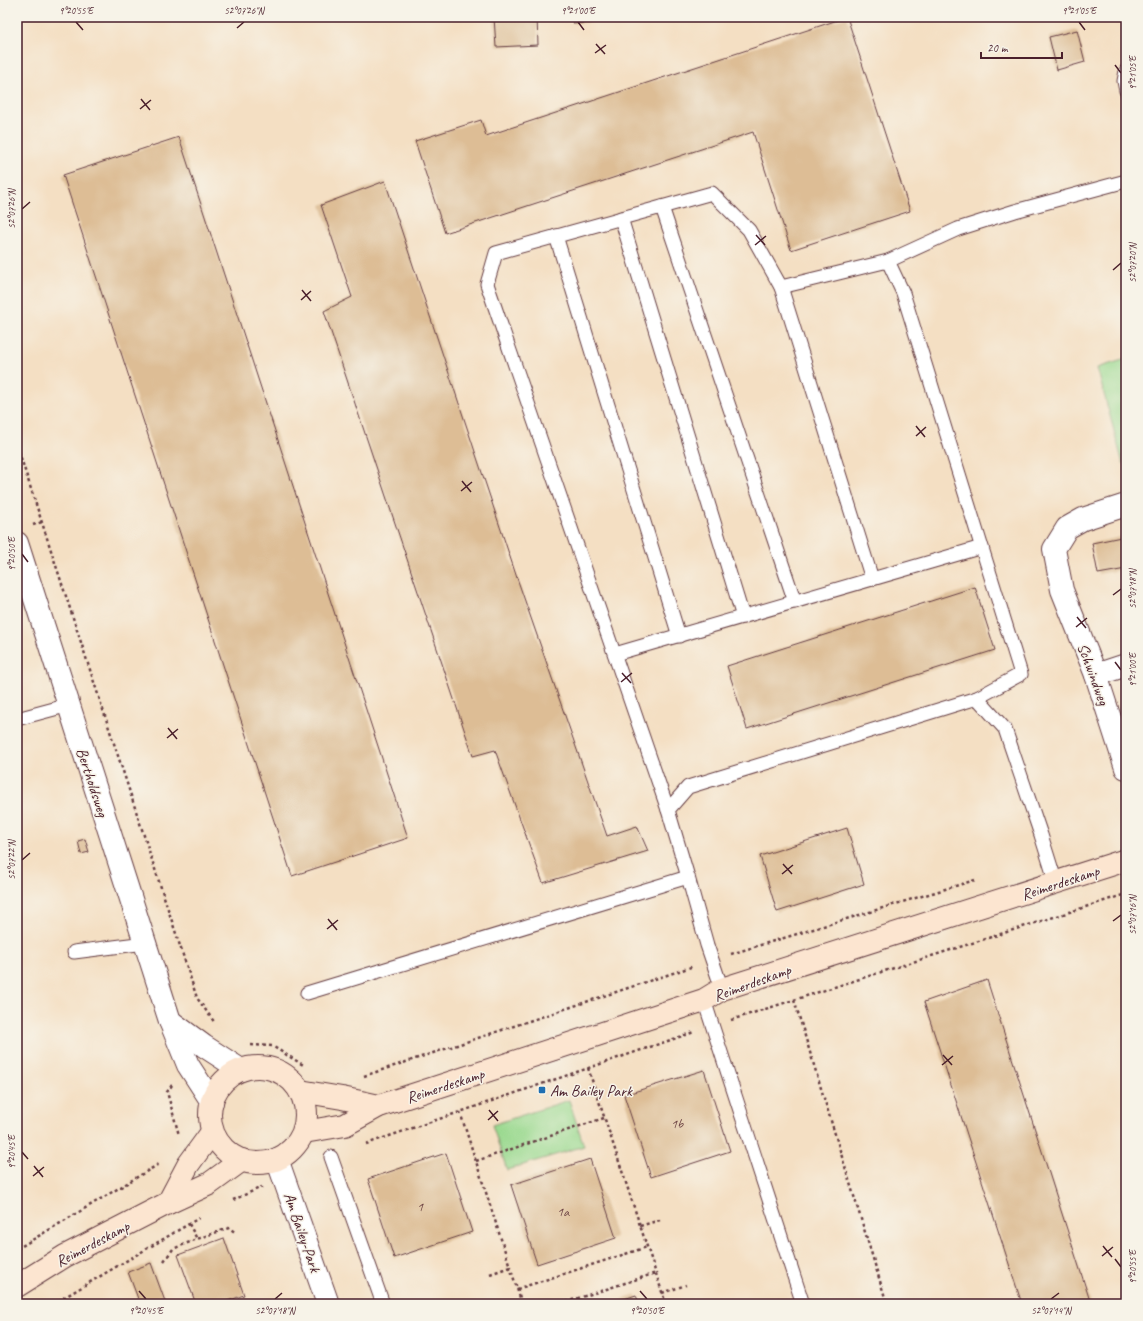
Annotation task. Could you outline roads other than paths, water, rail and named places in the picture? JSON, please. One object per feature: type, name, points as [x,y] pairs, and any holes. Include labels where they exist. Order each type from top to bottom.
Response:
[{"type":"main road","name":"Reimerdeskamp","points":[[304,1132],[345,1125],[379,1106],[704,1000],[722,989],[1056,884],[1126,860]]},
{"type":"main road","points":[[253,1067],[275,1069],[284,1073],[293,1081],[300,1091],[305,1101],[307,1113],[304,1132],[281,1169],[260,1163],[251,1163],[231,1155],[222,1148],[212,1132],[210,1117],[212,1102],[216,1090],[232,1074],[253,1067]]},
{"type":"main road","points":[[300,1091],[379,1106]]},
{"type":"main road","points":[[168,1204],[182,1160],[212,1132]]},
{"type":"main road","name":"Reimerdeskamp","points":[[17,1286],[65,1256],[210,1184],[242,1160]]},
{"type":"street","name":"Schwindweg","points":[[1126,505],[1083,519],[1067,528],[1054,549],[1062,590],[1096,675],[1126,768]]},
{"type":"street","name":"Bertholdsweg","points":[[17,543],[170,1021],[188,1065],[212,1102]]},
{"type":"street","points":[[1096,675],[1126,665]]},
{"type":"street","points":[[170,1021],[204,1046],[241,1070]]},
{"type":"street","name":"Am Bailey-Park","points":[[281,1169],[328,1304]]},
{"type":"lane","points":[[1126,71],[1124,80],[1126,91]]},
{"type":"lane","points":[[781,287],[888,261],[958,229],[1015,211],[1126,182]]},
{"type":"lane","points":[[722,989],[668,810],[487,284],[496,253],[712,193],[749,230],[781,287],[872,579]]},
{"type":"lane","points":[[662,207],[794,602]]},
{"type":"lane","points":[[621,218],[743,617]]},
{"type":"lane","points":[[556,236],[679,636]]},
{"type":"lane","points":[[668,810],[688,787],[977,698],[1021,674],[903,293],[888,261]]},
{"type":"lane","points":[[614,654],[982,547]]},
{"type":"lane","points":[[977,698],[1005,729],[1056,884]]},
{"type":"lane","points":[[17,719],[69,705]]},
{"type":"lane","points":[[307,993],[688,877]]},
{"type":"lane","points":[[74,952],[145,943]]},
{"type":"lane","points":[[704,1000],[803,1304]]},
{"type":"lane","points":[[331,1158],[383,1304]]},
{"type":"place","name":"Am Bailey Park","points":[[542,1090]]}]
